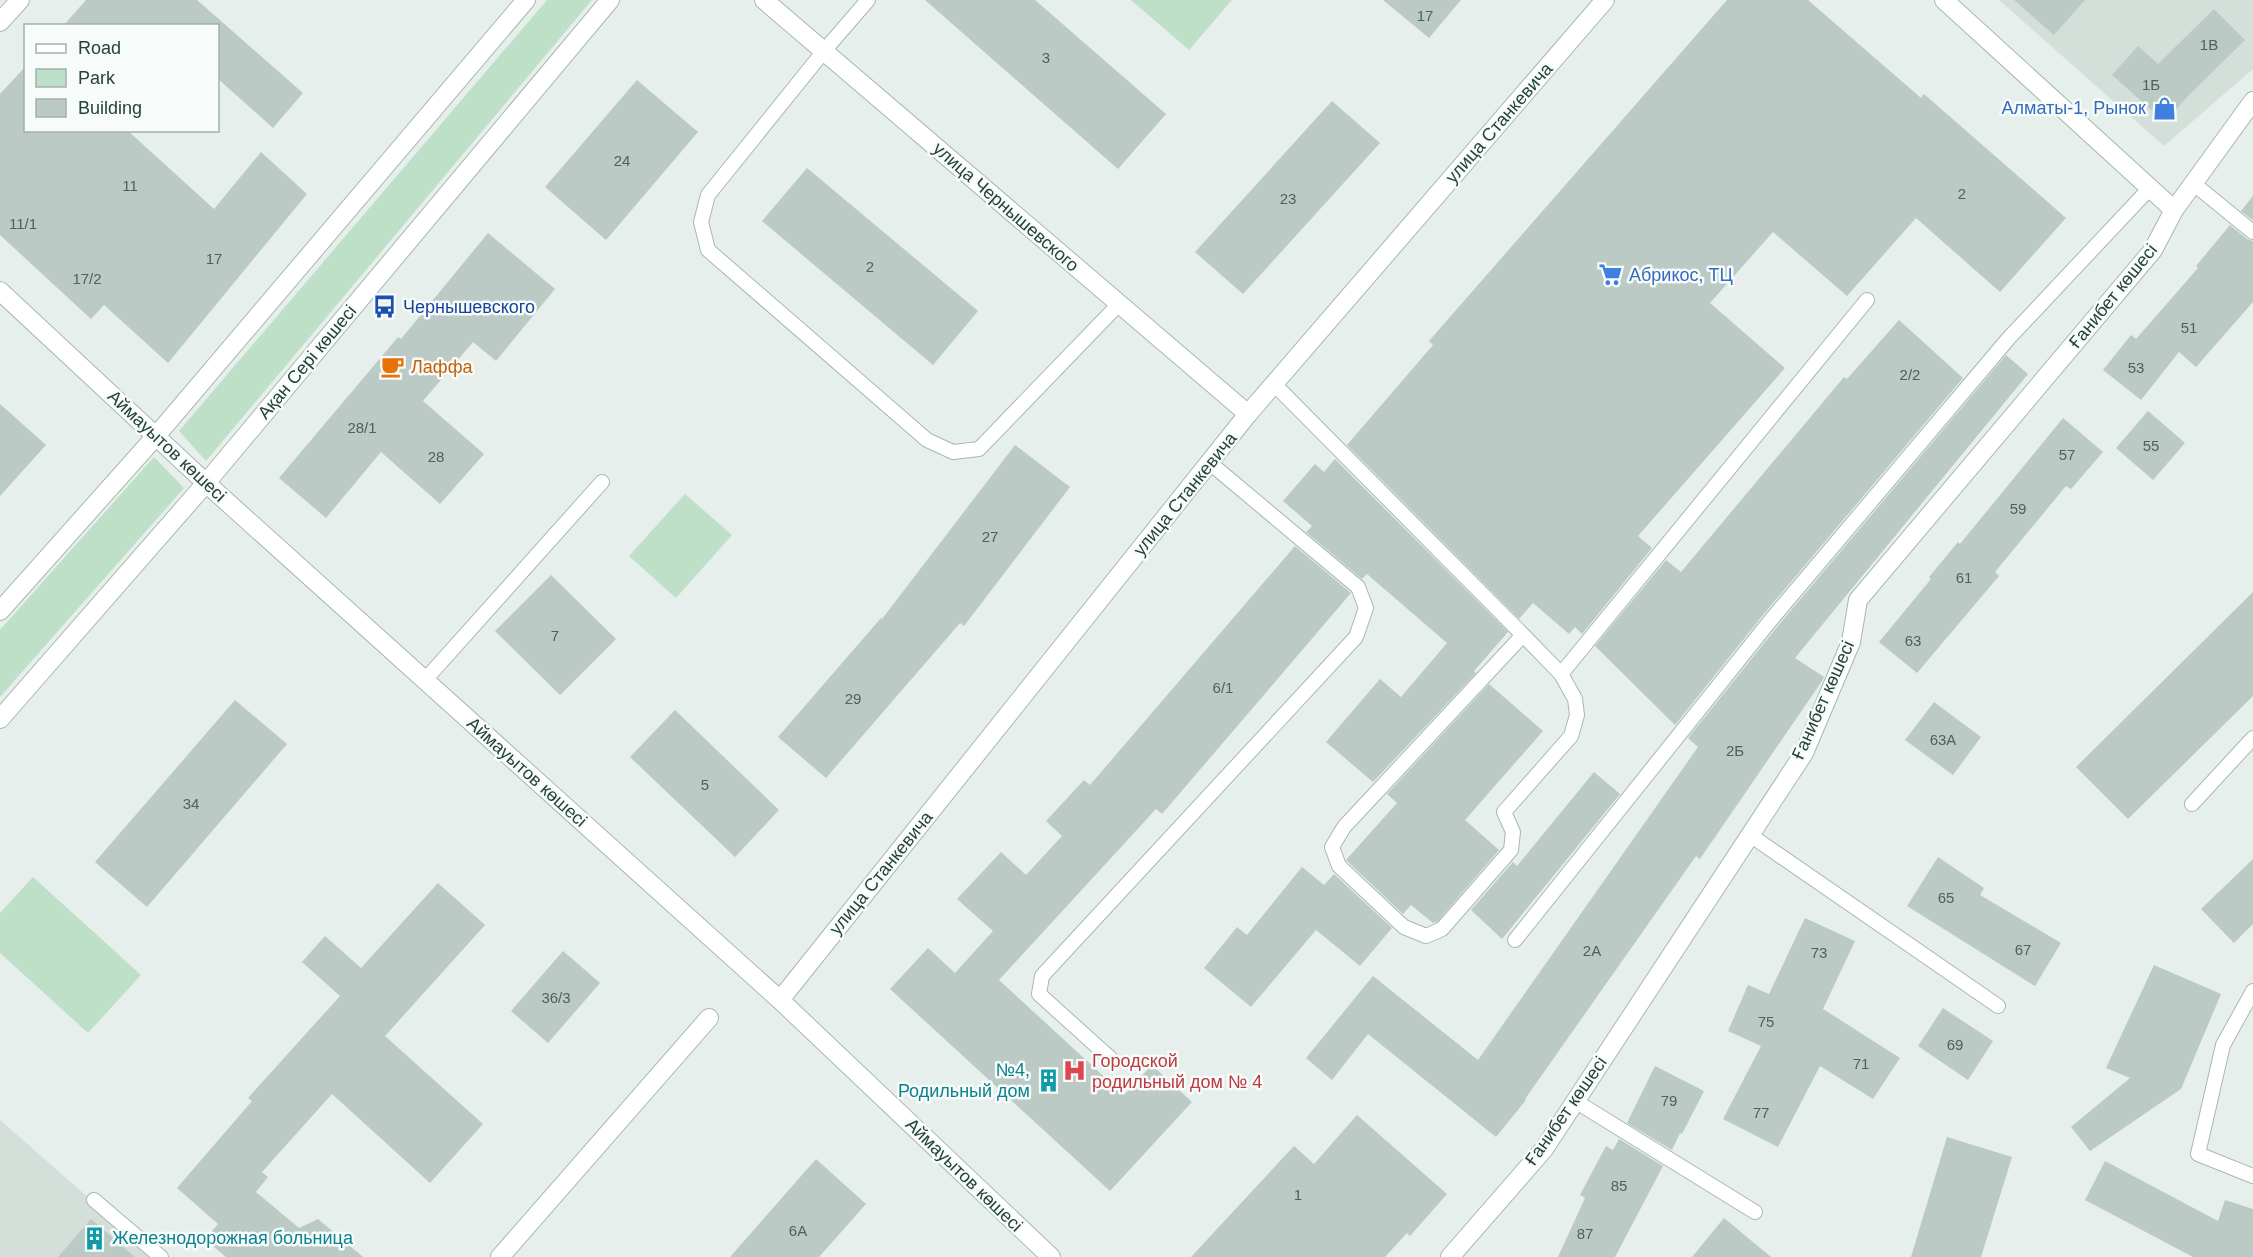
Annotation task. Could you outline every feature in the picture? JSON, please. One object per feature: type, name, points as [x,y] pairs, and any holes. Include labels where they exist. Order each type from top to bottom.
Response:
[{"type":"street","points":[[0,22],[20,0]]},
{"type":"street","points":[[0,611],[156,436],[526,0]]},
{"type":"street","name":"Ақан Сері көшесі","points":[[0,719],[206,483],[610,0]]},
{"type":"street","name":"улица Чернышевского","points":[[764,0],[1248,414]]},
{"type":"street","name":"улица Станкевича","points":[[780,1000],[1248,414],[1605,0]]},
{"type":"street","points":[[1944,0],[2174,210]]},
{"type":"street","name":"Ғанибет көшесі","points":[[1450,1257],[1544,1149],[1804,753],[1851,642],[1858,600],[2153,250],[2174,210],[2253,101]]},
{"type":"street","name":"Аймауытов көшесі","points":[[0,291],[206,483],[780,1000],[1051,1257]]},
{"type":"street","points":[[500,1257],[709,1018]]},
{"type":"lane","points":[[868,0],[708,195],[701,222],[708,250],[927,440],[954,452],[979,449],[1119,303]]},
{"type":"lane","points":[[2194,184],[2253,232]]},
{"type":"lane","points":[[1515,940],[1770,621],[2008,339],[2150,188]]},
{"type":"lane","points":[[1561,674],[1867,300]]},
{"type":"lane","points":[[1274,384],[1523,635],[1561,674],[1575,699],[1577,716],[1571,736],[1504,812],[1513,832],[1511,850],[1442,929],[1426,936],[1404,927],[1339,866],[1332,847],[1344,827],[1523,635]]},
{"type":"lane","points":[[1110,1058],[1039,994],[1042,976],[1356,637],[1366,608],[1358,587],[1210,463]]},
{"type":"lane","points":[[425,680],[602,482]]},
{"type":"lane","points":[[2192,804],[2253,738]]},
{"type":"lane","points":[[1750,835],[1998,1006]]},
{"type":"lane","points":[[2253,991],[2223,1045],[2198,1154],[2253,1176]]},
{"type":"lane","points":[[1575,1101],[1755,1212]]},
{"type":"lane","points":[[94,1200],[161,1257]]},
{"type":"shaded area","name":"Алматы-1, Рынок","points":[[1999,0],[2253,0],[2253,69],[2164,146]]},
{"type":"shaded area","points":[[0,1120],[156,1257],[0,1257]]},
{"type":"green space","points":[[547,0],[592,0],[206,461],[179,431]]},
{"type":"green space","points":[[1131,0],[1232,0],[1189,50]]},
{"type":"green space","points":[[154,457],[184,488],[0,697],[0,630]]},
{"type":"green space","points":[[685,494],[732,535],[676,598],[629,556]]},
{"type":"green space","points":[[33,877],[141,975],[88,1033],[0,953],[0,913]]},
{"type":"building","points":[[86,0],[197,0],[303,93],[273,128],[219,80],[219,24],[65,24]]},
{"type":"building","points":[[925,0],[1035,0],[1166,114],[1118,169]]},
{"type":"building","points":[[1383,0],[1461,0],[1429,38]]},
{"type":"building","name":"Абрикос, ТЦ","points":[[1727,0],[1808,0],[1921,98],[1924,94],[2066,218],[2000,292],[1916,218],[1847,296],[1773,232],[1710,303],[1785,368],[1638,536],[1652,548],[1582,634],[1575,627],[1569,634],[1533,603],[1519,619],[1347,445],[1433,345],[1429,341]]},
{"type":"building","points":[[2014,0],[2085,0],[2054,35]]},
{"type":"building","points":[[2214,9],[2245,40],[2165,122],[2112,75],[2138,46],[2158,64]]},
{"type":"building","points":[[24,68],[24,132],[129,132],[214,209],[261,152],[307,194],[168,363],[104,305],[91,319],[0,235],[0,94]]},
{"type":"building","points":[[637,80],[698,132],[606,240],[545,187]]},
{"type":"building","points":[[1332,101],[1380,143],[1243,294],[1195,252]]},
{"type":"building","points":[[807,168],[978,311],[933,365],[762,221]]},
{"type":"building","points":[[2253,196],[2253,220],[2241,211]]},
{"type":"building","points":[[2230,225],[2253,241],[2253,302],[2196,367],[2179,352],[2141,400],[2103,370],[2131,335],[2136,339],[2198,268],[2196,266]]},
{"type":"building","points":[[488,233],[555,289],[496,361],[473,342],[423,401],[484,454],[440,504],[381,452],[326,518],[279,478],[398,337],[401,339]]},
{"type":"building","points":[[1899,320],[1963,378],[1763,615],[1675,725],[1595,646],[1666,560],[1681,572],[1844,377],[1847,379]]},
{"type":"building","points":[[2006,355],[2028,374],[1795,658],[1824,677],[1822,681],[1700,859],[1696,856],[1526,1100],[1496,1137],[1368,1034],[1332,1080],[1306,1058],[1373,976],[1478,1060],[1698,747],[1688,738],[1777,627]]},
{"type":"building","points":[[0,404],[46,445],[0,496]]},
{"type":"building","points":[[2148,411],[2185,443],[2153,480],[2116,448]]},
{"type":"building","points":[[2063,418],[2103,452],[2071,489],[2066,486],[1995,572],[1999,576],[1917,673],[1879,642],[1931,579],[1929,577],[1958,542],[1960,544]]},
{"type":"building","points":[[1015,445],[1070,487],[964,626],[960,623],[826,778],[778,737],[882,619]]},
{"type":"building","points":[[1335,459],[1508,632],[1474,671],[1476,673],[1373,782],[1326,742],[1380,679],[1401,697],[1447,643],[1367,574],[1362,579],[1306,532],[1312,526],[1283,501],[1315,464],[1324,472]]},
{"type":"building","points":[[1295,546],[1351,593],[1162,814],[1156,809],[999,980],[1124,1095],[1152,1065],[1192,1102],[1110,1191],[890,989],[928,948],[955,973],[993,931],[957,899],[1001,852],[1026,875],[1062,836],[1046,821],[1084,780],[1090,785]]},
{"type":"building","points":[[551,575],[616,639],[560,695],[495,631]]},
{"type":"building","points":[[2253,592],[2253,696],[2128,819],[2076,767]]},
{"type":"building","points":[[1489,684],[1543,731],[1465,820],[1499,850],[1437,922],[1433,923],[1411,905],[1403,914],[1346,860],[1397,803],[1387,794]]},
{"type":"building","points":[[235,700],[287,744],[147,907],[95,862]]},
{"type":"building","points":[[1934,702],[1981,737],[1953,775],[1905,740]]},
{"type":"building","points":[[675,710],[779,810],[735,857],[630,757]]},
{"type":"building","points":[[1594,772],[1620,794],[1502,939],[1471,910],[1513,862],[1517,866]]},
{"type":"building","points":[[1938,857],[1984,888],[1980,895],[2061,943],[2035,986],[1907,906]]},
{"type":"building","points":[[2253,859],[2253,924],[2234,943],[2201,909]]},
{"type":"building","points":[[1302,867],[1324,885],[1334,874],[1392,928],[1360,966],[1316,930],[1251,1007],[1204,968],[1237,927],[1247,935]]},
{"type":"building","points":[[438,883],[485,925],[385,1036],[483,1124],[430,1183],[332,1094],[262,1172],[268,1177],[256,1192],[299,1228],[318,1219],[363,1257],[226,1257],[205,1239],[218,1224],[177,1188],[252,1101],[248,1098],[340,996],[302,962],[325,936],[361,968]]},
{"type":"building","points":[[1805,918],[1855,941],[1823,1009],[1900,1058],[1873,1099],[1820,1066],[1778,1147],[1723,1119],[1761,1046],[1728,1031],[1748,985],[1769,994]]},
{"type":"building","points":[[563,951],[600,983],[548,1043],[511,1011]]},
{"type":"building","points":[[2154,965],[2221,994],[2181,1089],[2090,1151],[2071,1127],[2130,1078],[2106,1068]]},
{"type":"building","points":[[1943,1008],[1993,1041],[1968,1080],[1918,1046]]},
{"type":"building","points":[[1655,1066],[1704,1091],[1672,1150],[1627,1123]]},
{"type":"building","points":[[1357,1115],[1447,1194],[1410,1236],[1407,1233],[1385,1257],[1191,1257],[1294,1146],[1314,1164]]},
{"type":"building","points":[[1947,1137],[2012,1157],[1981,1257],[1911,1257]]},
{"type":"building","points":[[1619,1139],[1663,1166],[1615,1257],[1558,1257],[1585,1198],[1580,1195],[1606,1146],[1613,1150]]},
{"type":"building","points":[[816,1159],[866,1204],[819,1257],[730,1257]]},
{"type":"building","points":[[2105,1161],[2218,1221],[2225,1200],[2253,1209],[2253,1257],[2193,1257],[2085,1200]]},
{"type":"building","points":[[1724,1218],[1771,1257],[1692,1257]]},
{"type":"building","name":"Железнодорожная больница","points":[[91,1219],[135,1257],[58,1257]]},
{"type":"place","name":"Алматы-1, Рынок","points":[[2164,108]]},
{"type":"place","name":"Абрикос, ТЦ","points":[[1611,275]]},
{"type":"place","name":"Чернышевского","points":[[385,307]]},
{"type":"place","name":"Лаффа","points":[[393,367]]},
{"type":"place","name":"Городской родильный дом № 4","points":[[1074,1071]]},
{"type":"place","name":"№4, Родильный дом","points":[[1048,1080]]},
{"type":"place","name":"Железнодорожная больница","points":[[94,1238]]}]
